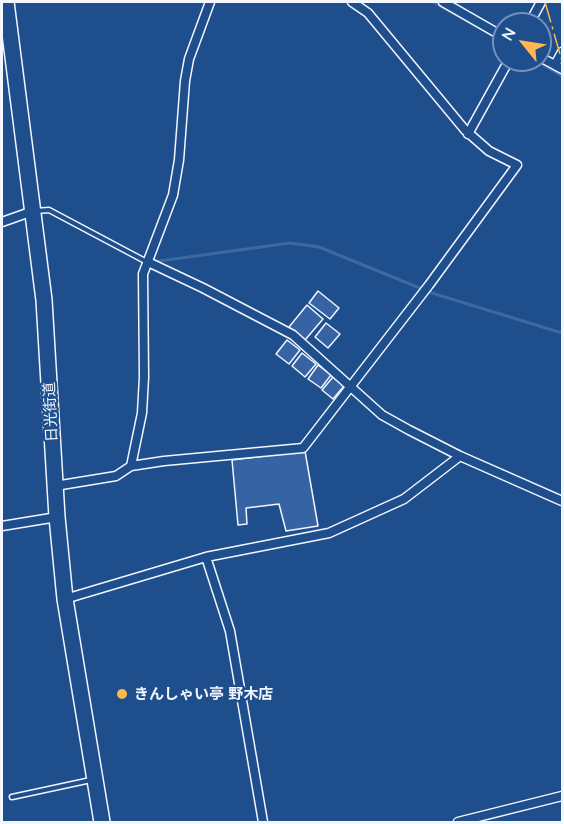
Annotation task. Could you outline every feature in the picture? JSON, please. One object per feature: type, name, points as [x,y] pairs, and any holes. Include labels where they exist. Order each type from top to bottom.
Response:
[{"type":"highway","name":"日光街道","points":[[6,2],[6,48],[24,127],[44,300],[57,517],[65,599],[102,822]]},
{"type":"street","points":[[131,466],[142,404],[144,377],[143,274],[173,195],[179,160],[185,81],[189,59],[210,2]]},
{"type":"street","points":[[55,486],[116,476],[131,466],[303,448],[429,285],[517,165],[489,151],[468,134],[368,13],[352,2]]},
{"type":"street","points":[[443,2],[492,30]]},
{"type":"street","points":[[559,67],[562,52]]},
{"type":"street","points":[[468,134],[502,72]]},
{"type":"street","points":[[2,222],[33,211]]},
{"type":"street","points":[[148,262],[293,335],[382,415],[460,456],[562,501]]},
{"type":"street","points":[[65,599],[206,557],[329,533],[404,499],[460,456]]},
{"type":"street","points":[[2,526],[57,517]]},
{"type":"street","points":[[206,557],[230,631],[263,822]]},
{"type":"street","points":[[458,822],[562,796]]},
{"type":"lane","points":[[33,211],[49,210],[148,262]]},
{"type":"lane","points":[[12,797],[95,779]]},
{"type":"building","points":[[318,291],[339,308],[330,319],[309,303]]},
{"type":"building","points":[[307,305],[323,319],[305,340],[289,327]]},
{"type":"building","points":[[326,323],[340,334],[328,348],[315,337]]},
{"type":"building","points":[[287,340],[300,350],[289,364],[276,354]]},
{"type":"building","points":[[302,353],[316,364],[305,377],[292,366]]},
{"type":"building","points":[[318,365],[331,375],[321,388],[308,379]]},
{"type":"building","points":[[333,377],[344,386],[333,399],[322,390]]},
{"type":"building","points":[[305,451],[318,526],[286,531],[279,504],[246,508],[247,524],[238,525],[232,460]]},
{"type":"waterway","points":[[433,2],[492,35]]},
{"type":"waterway","points":[[552,70],[562,76]]},
{"type":"waterway","points":[[152,262],[290,243],[319,247],[432,293],[562,333]]},
{"type":"power","points":[[545,2],[562,61]]},
{"type":"place","name":"きんしゃい亭 野木店","points":[[122,694]]}]
